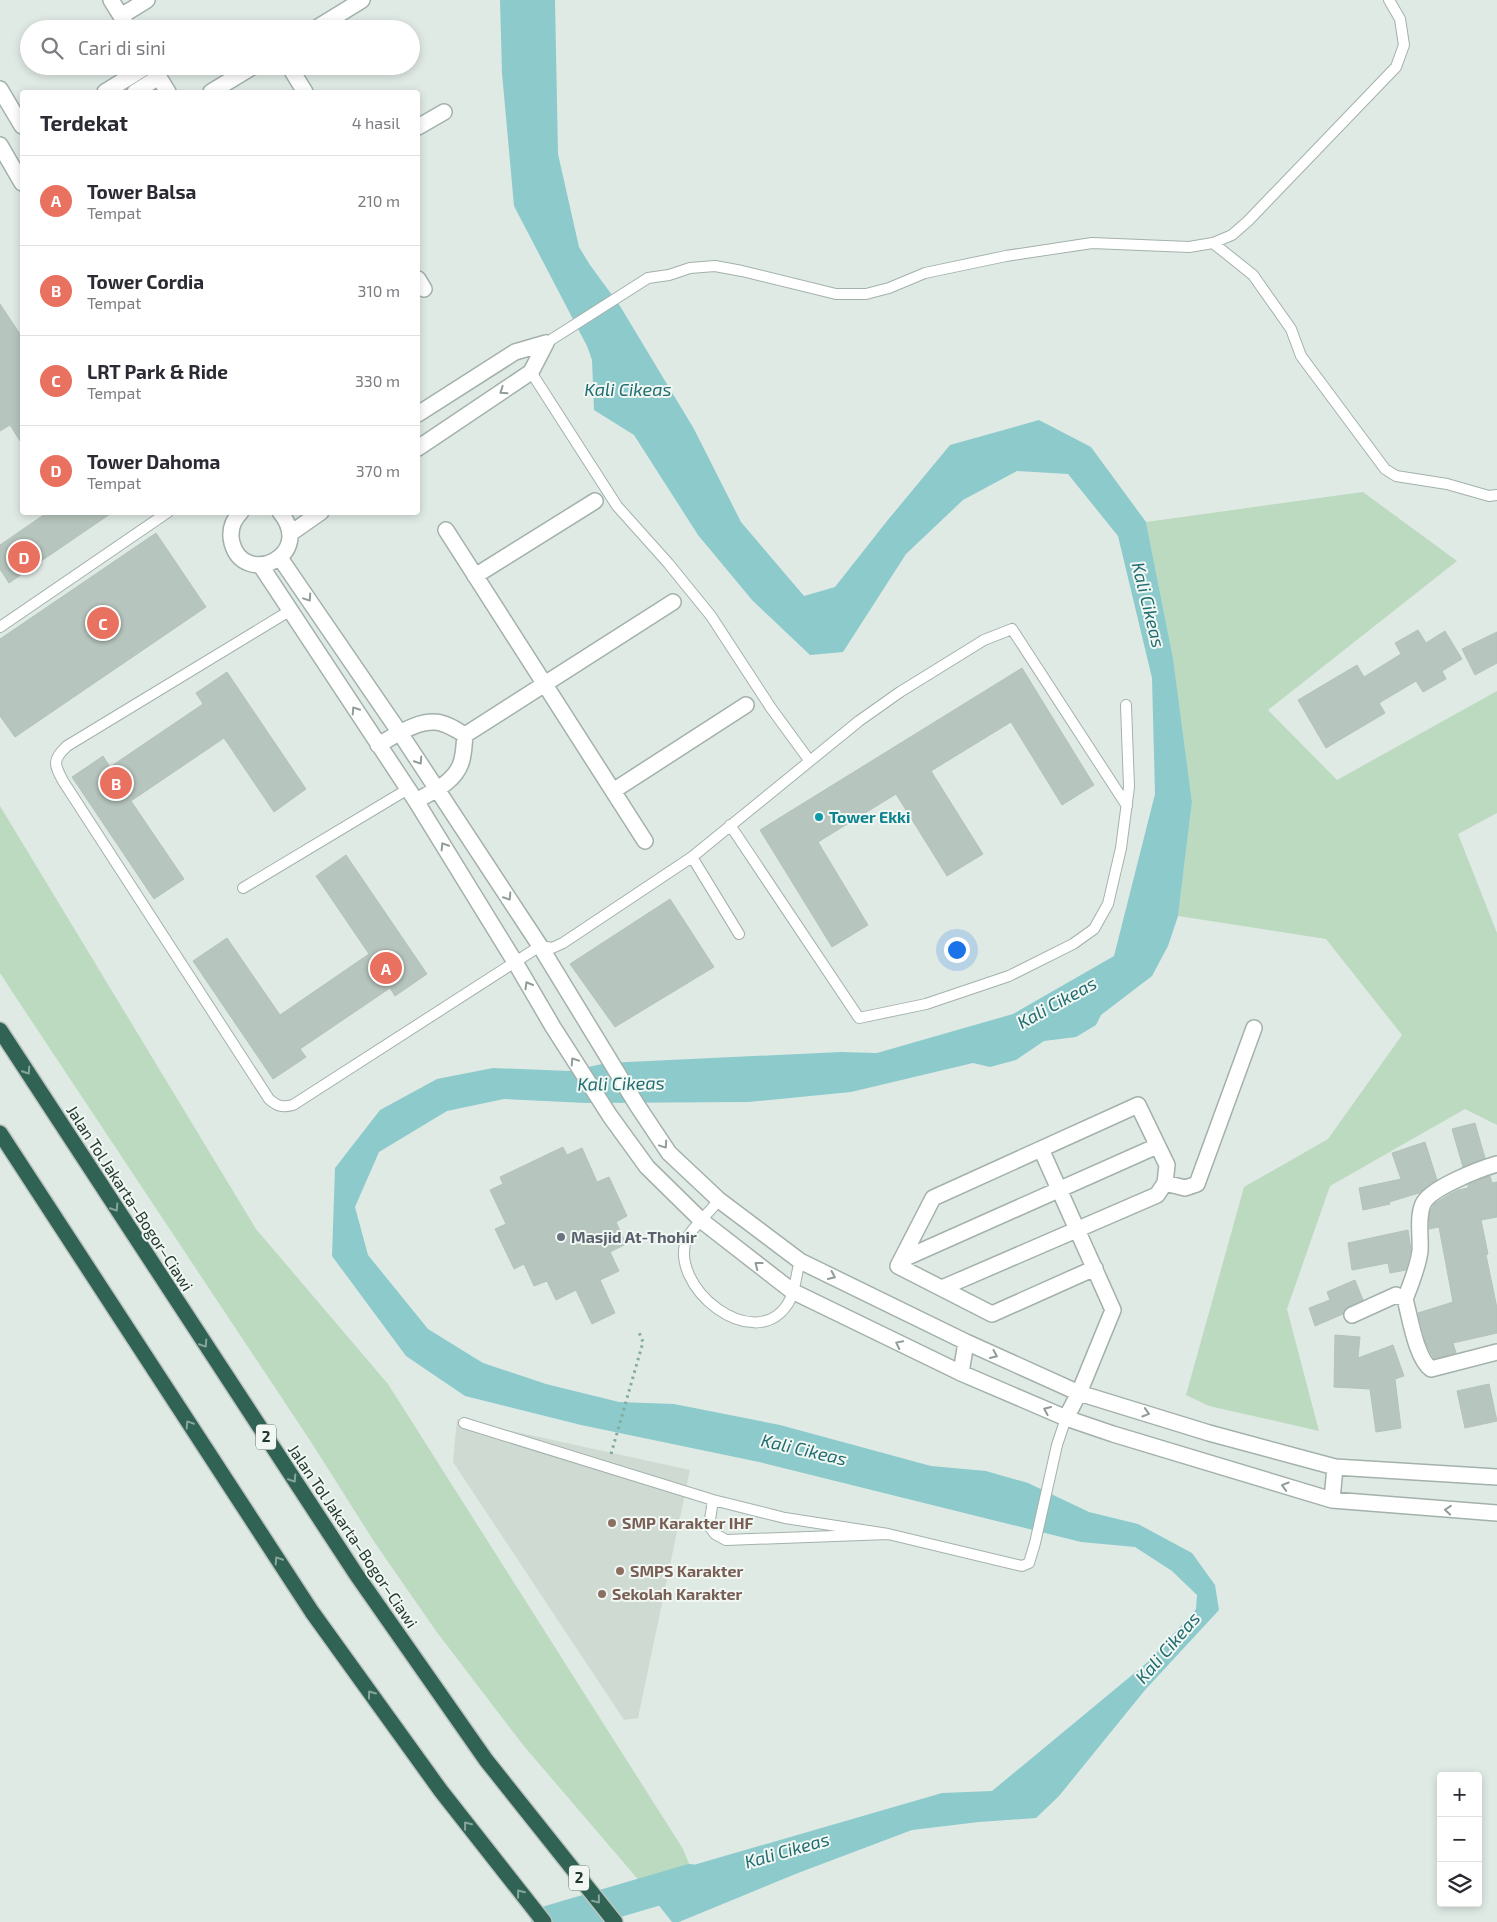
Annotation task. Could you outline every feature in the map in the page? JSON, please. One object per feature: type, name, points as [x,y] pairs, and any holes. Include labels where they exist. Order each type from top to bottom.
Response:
[{"type":"highway","name":"Jalan Tol Jakarta–Bogor–Ciawi","points":[[0,1030],[356,1574],[486,1760],[615,1922]]},
{"type":"highway","points":[[0,1133],[312,1612],[441,1791],[544,1922]]},
{"type":"street","points":[[111,0],[124,20]]},
{"type":"street","points":[[127,20],[147,0]]},
{"type":"street","points":[[330,20],[362,0]]},
{"type":"street","points":[[107,90],[132,75]]},
{"type":"street","points":[[137,90],[152,75]]},
{"type":"street","points":[[157,75],[167,90]]},
{"type":"street","points":[[214,90],[239,75]]},
{"type":"street","points":[[295,75],[304,90]]},
{"type":"street","points":[[0,89],[20,123]]},
{"type":"street","points":[[420,126],[444,112]]},
{"type":"street","points":[[0,145],[20,180]]},
{"type":"street","points":[[420,447],[531,372],[551,341]]},
{"type":"street","points":[[420,413],[515,352],[551,341]]},
{"type":"street","points":[[475,576],[595,501]]},
{"type":"street","points":[[235,515],[230,535],[234,550],[245,562],[261,566],[271,564],[280,558],[286,550],[291,533],[288,522],[282,515]]},
{"type":"street","points":[[291,533],[317,515]]},
{"type":"street","points":[[446,530],[645,841]]},
{"type":"street","points":[[280,558],[400,733],[540,946],[637,1105],[669,1153],[719,1200],[800,1261],[966,1342],[1079,1393],[1335,1467],[1497,1477]]},
{"type":"street","points":[[261,566],[412,795],[515,962],[552,1027],[610,1116],[647,1167],[702,1221],[792,1291],[961,1373],[1066,1418],[1113,1434],[1332,1500],[1497,1513]]},
{"type":"street","points":[[412,795],[437,789],[449,781],[461,762],[465,735],[673,602]]},
{"type":"street","points":[[613,791],[746,705]]},
{"type":"street","points":[[378,745],[400,733],[426,723],[443,723],[465,735]]},
{"type":"street","points":[[1165,1183],[1185,1188],[1197,1184],[1254,1028]]},
{"type":"street","points":[[942,1288],[1157,1195],[1165,1183],[1167,1166],[1138,1105],[933,1198],[898,1266],[992,1314],[1095,1268]]},
{"type":"street","points":[[900,1260],[1157,1146]]},
{"type":"street","points":[[1041,1149],[1113,1310],[1079,1393],[1066,1418]]},
{"type":"street","points":[[1497,1164],[1483,1168],[1437,1190],[1423,1204],[1420,1223],[1420,1251],[1416,1269],[1405,1299],[1419,1351],[1426,1365],[1431,1369],[1497,1352]]},
{"type":"street","points":[[1352,1315],[1396,1295],[1405,1299]]},
{"type":"street","points":[[961,1373],[966,1342]]},
{"type":"street","points":[[1332,1500],[1335,1467]]},
{"type":"lane","points":[[551,341],[648,278],[669,275],[690,268],[714,266],[836,294],[866,294],[889,288],[925,272],[1006,256],[1092,243],[1190,247],[1213,243],[1232,235],[1248,221],[1396,67],[1404,46],[1400,19],[1389,0]]},
{"type":"lane","points":[[1213,243],[1253,275],[1291,329],[1301,356],[1385,469],[1396,476],[1447,484],[1489,496],[1497,495]]},
{"type":"lane","points":[[531,372],[617,506],[668,563],[711,616],[771,708],[809,760]]},
{"type":"lane","points":[[0,627],[164,515]]},
{"type":"lane","points":[[291,610],[67,746],[58,756],[55,766],[62,781],[269,1099],[277,1105],[284,1107],[293,1105],[540,946],[552,948],[563,943],[692,856],[809,760],[900,692],[984,640],[1012,630],[1127,806]]},
{"type":"lane","points":[[730,825],[858,1018],[926,1004],[1009,976],[1073,944],[1094,929],[1108,904],[1122,848],[1129,787],[1126,705]]},
{"type":"lane","points":[[243,888],[412,795]]},
{"type":"lane","points":[[692,856],[739,934]]},
{"type":"lane","points":[[719,1200],[687,1236],[684,1250],[687,1271],[697,1290],[715,1307],[737,1320],[745,1322],[753,1323],[771,1320],[787,1305],[800,1261]]},
{"type":"lane","points":[[464,1423],[713,1500],[786,1518],[888,1534],[1022,1566],[1029,1562],[1035,1543],[1057,1445],[1066,1418]]},
{"type":"lane","points":[[609,1462],[713,1500]]},
{"type":"lane","points":[[713,1500],[709,1526],[715,1534],[726,1540],[888,1534]]},
{"type":"path","points":[[613,1448],[643,1342],[638,1330]]},
{"type":"shaded area","name":"Sekolah Karakter","points":[[457,1419],[690,1470],[638,1718],[624,1720],[453,1462]]},
{"type":"green space","points":[[1363,492],[1457,561],[1268,710],[1337,780],[1497,691],[1497,813],[1458,834],[1497,933],[1497,1125],[1465,1109],[1330,1186],[1287,1309],[1319,1431],[1209,1406],[1186,1395],[1244,1187],[1328,1139],[1402,1035],[1326,939],[1178,916],[1192,802],[1173,658],[1146,522]]},
{"type":"green space","points":[[0,806],[256,1229],[388,1384],[683,1849],[690,1866],[642,1884],[523,1745],[436,1631],[375,1543],[311,1442],[13,993],[0,973]]},
{"type":"water","points":[[500,0],[555,0],[558,154],[579,247],[620,306],[694,429],[741,522],[804,596],[835,587],[950,445],[1039,420],[1091,447],[1146,522],[1173,658],[1192,802],[1178,916],[1168,946],[1152,976],[1101,1015],[1096,1025],[1076,1037],[1044,1041],[1016,1060],[990,1067],[973,1063],[851,1092],[748,1102],[586,1103],[504,1099],[447,1111],[379,1152],[355,1207],[368,1255],[428,1329],[483,1363],[546,1384],[619,1402],[674,1404],[780,1425],[931,1466],[986,1471],[1028,1483],[1089,1512],[1138,1524],[1192,1553],[1215,1585],[1219,1610],[1145,1690],[1059,1796],[1036,1818],[979,1822],[912,1830],[798,1873],[679,1922],[672,1922],[642,1884],[690,1866],[942,1793],[992,1791],[1149,1661],[1196,1609],[1197,1595],[1172,1571],[1135,1547],[1081,1542],[759,1462],[581,1425],[465,1396],[406,1356],[332,1256],[335,1168],[380,1110],[437,1079],[493,1068],[569,1071],[607,1063],[841,1052],[877,1053],[1013,1014],[1114,956],[1155,794],[1152,678],[1118,536],[1068,474],[1017,471],[963,500],[906,554],[843,652],[810,655],[752,600],[698,535],[634,435],[594,410],[592,360],[587,346],[514,206],[502,73]]},
{"type":"building","points":[[0,304],[20,334],[20,441],[10,425],[0,431]]},
{"type":"building","points":[[44,515],[109,515],[9,583],[0,569],[0,545]]},
{"type":"building","points":[[156,533],[206,607],[15,737],[0,716],[0,639]]},
{"type":"building","points":[[1418,630],[1426,643],[1445,631],[1462,659],[1442,671],[1446,679],[1423,692],[1416,681],[1379,703],[1385,713],[1326,748],[1298,700],[1357,665],[1364,677],[1401,654],[1395,643]]},
{"type":"building","points":[[1497,632],[1497,663],[1475,675],[1462,649]]},
{"type":"building","name":"Tower Ekki","points":[[1022,668],[1094,785],[1062,805],[1011,722],[931,771],[983,854],[947,876],[896,794],[818,842],[868,925],[832,947],[760,830]]},
{"type":"building","points":[[227,672],[306,789],[274,812],[224,738],[131,801],[184,879],[154,899],[72,777],[103,756],[110,767],[203,704],[196,693]]},
{"type":"building","points":[[346,855],[427,974],[395,996],[390,988],[300,1049],[306,1057],[273,1079],[193,961],[227,938],[280,1015],[369,954],[316,876]]},
{"type":"building","points":[[670,899],[714,967],[615,1027],[570,964]]},
{"type":"building","points":[[1475,1123],[1485,1158],[1463,1167],[1452,1129]]},
{"type":"building","points":[[1425,1142],[1437,1180],[1419,1193],[1389,1202],[1390,1204],[1363,1210],[1359,1188],[1401,1179],[1392,1153]]},
{"type":"building","name":"Masjid At-Thohir","points":[[563,1147],[567,1155],[582,1148],[597,1182],[609,1177],[627,1216],[616,1222],[626,1244],[610,1252],[619,1271],[600,1280],[615,1313],[592,1324],[576,1290],[556,1300],[547,1281],[534,1286],[524,1264],[514,1269],[495,1229],[506,1224],[490,1190],[503,1184],[500,1177]]},
{"type":"building","points":[[1490,1176],[1492,1183],[1497,1182],[1497,1217],[1481,1220],[1497,1308],[1497,1333],[1453,1343],[1456,1353],[1434,1359],[1426,1344],[1418,1313],[1453,1302],[1439,1227],[1429,1229],[1430,1212],[1434,1204],[1450,1194],[1468,1188],[1468,1185]]},
{"type":"building","points":[[1408,1230],[1411,1250],[1406,1270],[1390,1273],[1388,1263],[1352,1270],[1348,1243]]},
{"type":"building","points":[[1355,1280],[1363,1300],[1348,1307],[1343,1314],[1315,1326],[1309,1308],[1330,1300],[1327,1292]]},
{"type":"building","points":[[1335,1335],[1360,1337],[1358,1358],[1393,1345],[1404,1376],[1395,1379],[1401,1428],[1376,1432],[1370,1389],[1334,1387]]},
{"type":"building","points":[[1489,1384],[1497,1421],[1465,1428],[1457,1391]]},
{"type":"waterway","name":"Kali Cikeas","points":[[547,1922],[690,1880]]},
{"type":"place","name":"Tower Dahoma","points":[[24,557]]},
{"type":"place","name":"LRT Park & Ride","points":[[103,623]]},
{"type":"place","name":"Tower Cordia","points":[[116,783]]},
{"type":"place","name":"Tower Ekki","points":[[819,817]]},
{"type":"place","name":"Tower Balsa","points":[[386,968]]},
{"type":"place","name":"Masjid At-Thohir","points":[[561,1237]]},
{"type":"place","name":"SMP Karakter IHF","points":[[612,1523]]},
{"type":"place","name":"SMPS Karakter","points":[[620,1571]]},
{"type":"place","name":"Sekolah Karakter","points":[[602,1594]]}]
